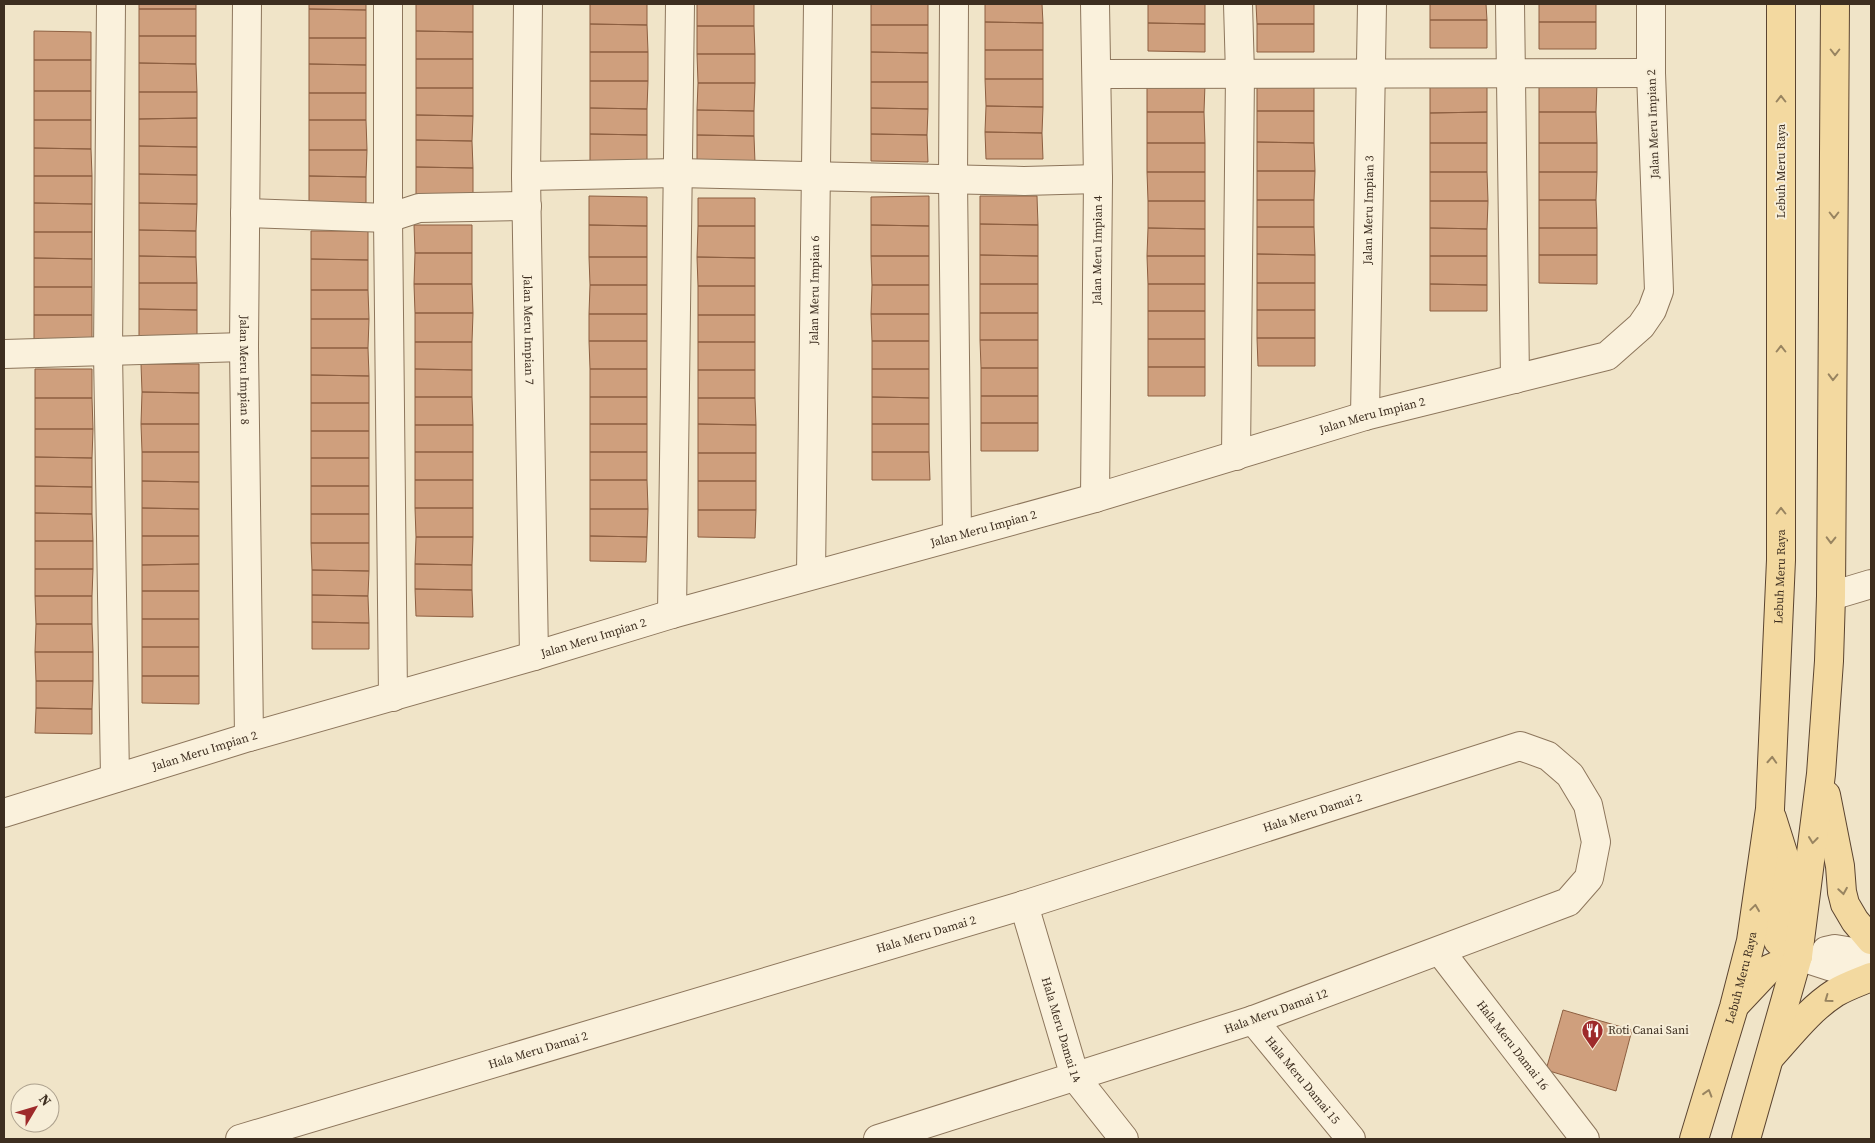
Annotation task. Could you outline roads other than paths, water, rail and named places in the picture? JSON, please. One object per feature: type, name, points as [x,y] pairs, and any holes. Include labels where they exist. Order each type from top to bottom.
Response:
[{"type":"main road","name":"Lebuh Meru Raya","points":[[1694,1139],[1734,1007],[1751,941],[1770,809],[1781,560],[1781,4]]},
{"type":"main road","points":[[1746,1139],[1798,956],[1821,774],[1829,661],[1831,596],[1835,4]]},
{"type":"main road","points":[[1821,774],[1840,866],[1845,904],[1854,922],[1871,940]]},
{"type":"main road","points":[[1770,809],[1784,856],[1774,929],[1778,941],[1798,956]]},
{"type":"main road","points":[[1734,1007],[1769,969],[1798,956]]},
{"type":"main road","points":[[1767,1061],[1812,1011],[1825,1000],[1871,976]]},
{"type":"street","points":[[111,4],[108,352],[115,778]]},
{"type":"street","name":"Jalan Meru Impian 8","points":[[247,4],[244,347],[249,737]]},
{"type":"street","points":[[388,4],[388,218],[393,697]]},
{"type":"street","name":"Jalan Meru Impian 7","points":[[528,4],[526,176],[534,656]]},
{"type":"street","points":[[672,614],[680,4]]},
{"type":"street","name":"Jalan Meru Impian 6","points":[[811,575],[818,4]]},
{"type":"street","points":[[954,4],[953,178],[957,535]]},
{"type":"street","name":"Jalan Meru Impian 4","points":[[1095,4],[1098,179],[1095,498]]},
{"type":"street","points":[[1236,456],[1240,74],[1238,4]]},
{"type":"street","name":"Jalan Meru Impian 3","points":[[1365,416],[1372,4]]},
{"type":"street","points":[[1510,4],[1515,379]]},
{"type":"street","name":"Jalan Meru Impian 2","points":[[4,813],[249,737],[534,656],[672,614],[1095,498],[1365,416],[1607,356],[1641,326],[1652,310],[1659,291],[1651,4]]},
{"type":"street","points":[[1097,74],[1652,73]]},
{"type":"street","points":[[526,176],[678,173],[1024,181],[1098,179]]},
{"type":"street","points":[[245,213],[388,218],[419,208],[527,206]]},
{"type":"street","points":[[4,354],[244,347]]},
{"type":"street","points":[[1831,596],[1871,584]]},
{"type":"street","name":"Hala Meru Damai 2","points":[[240,1139],[1024,905],[1520,746],[1548,756],[1570,775],[1588,805]]},
{"type":"street","name":"Hala Meru Damai 12","points":[[895,1137],[1253,1020],[1568,902],[1589,878],[1596,842],[1588,805]]},
{"type":"street","name":"Hala Meru Damai 14","points":[[1024,905],[1075,1077],[1124,1139]]},
{"type":"street","points":[[1798,956],[1835,949],[1871,955]]},
{"type":"street","name":"Hala Meru Damai 16","points":[[1440,951],[1585,1139]]},
{"type":"street","points":[[1798,956],[1835,968],[1871,976]]},
{"type":"street","name":"Hala Meru Damai 15","points":[[1253,1020],[1350,1139]]},
{"type":"place","name":"Roti Canai Sani","points":[[1592,1049]]}]
